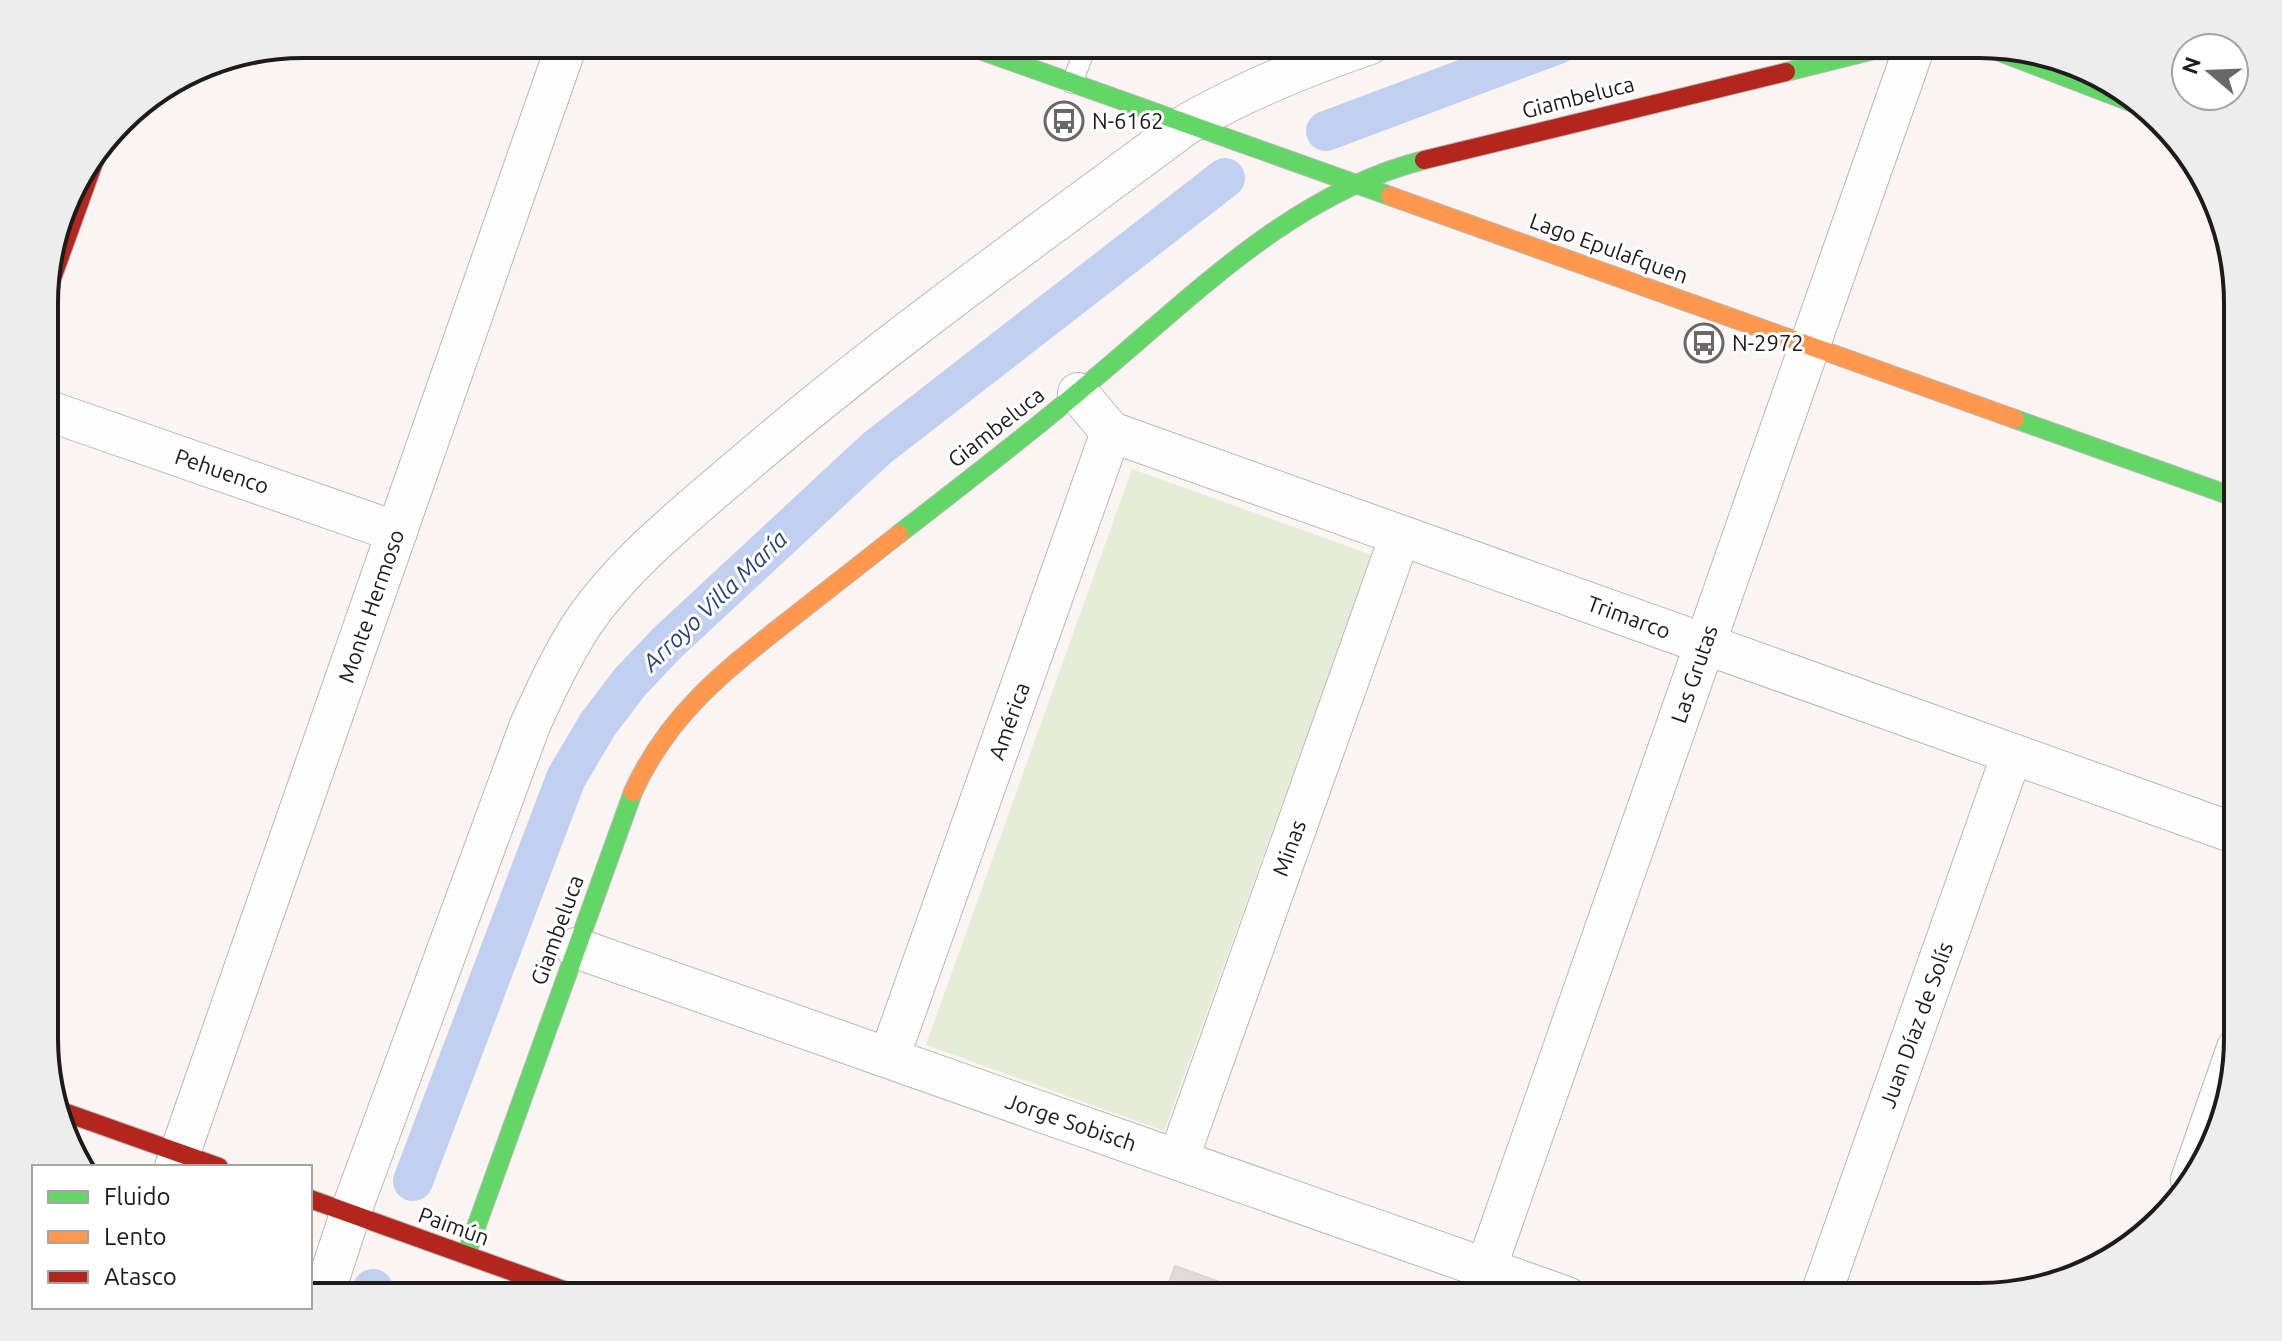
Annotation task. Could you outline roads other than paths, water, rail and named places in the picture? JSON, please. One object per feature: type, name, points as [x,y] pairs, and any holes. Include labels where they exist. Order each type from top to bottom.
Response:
[{"type":"street","name":"Monte Hermoso","points":[[177,1160],[562,58]]},
{"type":"street","name":"Lago Epulafquen","points":[[1002,58],[2223,493]]},
{"type":"street","points":[[328,1283],[350,1214],[530,725],[555,670],[584,622],[621,577],[671,528],[812,407],[1187,124],[1228,100],[1326,58]]},
{"type":"street","name":"Giambeluca","points":[[466,1255],[626,808],[645,766],[668,730],[688,707],[739,660],[1078,393],[1258,242],[1326,197],[1401,166],[1439,155],[1839,58]]},
{"type":"street","name":"Las Grutas","points":[[1481,1282],[1911,58]]},
{"type":"street","name":"Giambeluca","points":[[2030,64],[2102,91]]},
{"type":"street","points":[[67,238],[77,208]]},
{"type":"street","points":[[1078,393],[1111,432]]},
{"type":"street","name":"Pehuenco","points":[[58,414],[397,532]]},
{"type":"street","name":"Trimarco","points":[[1111,432],[2223,829]]},
{"type":"street","name":"América","points":[[889,1058],[1111,432]]},
{"type":"street","name":"Minas","points":[[1178,1160],[1400,536]]},
{"type":"street","name":"Juan Díaz de Solís","points":[[1825,1282],[2012,754]]},
{"type":"street","name":"Jorge Sobisch","points":[[576,948],[1178,1160],[1481,1282]]},
{"type":"street","points":[[71,1115],[177,1160],[207,1165]]},
{"type":"street","name":"Paimún","points":[[312,1200],[544,1283]]},
{"type":"lane","points":[[1072,83],[1082,58]]},
{"type":"waterway","name":"Arroyo Villa María","points":[[1326,131],[1521,58]]},
{"type":"waterway","name":"Arroyo Villa María","points":[[413,1181],[566,778],[598,724],[630,682],[667,643],[877,448],[1225,178]]},
{"type":"place","name":"N-6162","points":[[1064,121]]},
{"type":"place","name":"N-2972","points":[[1704,343]]}]
